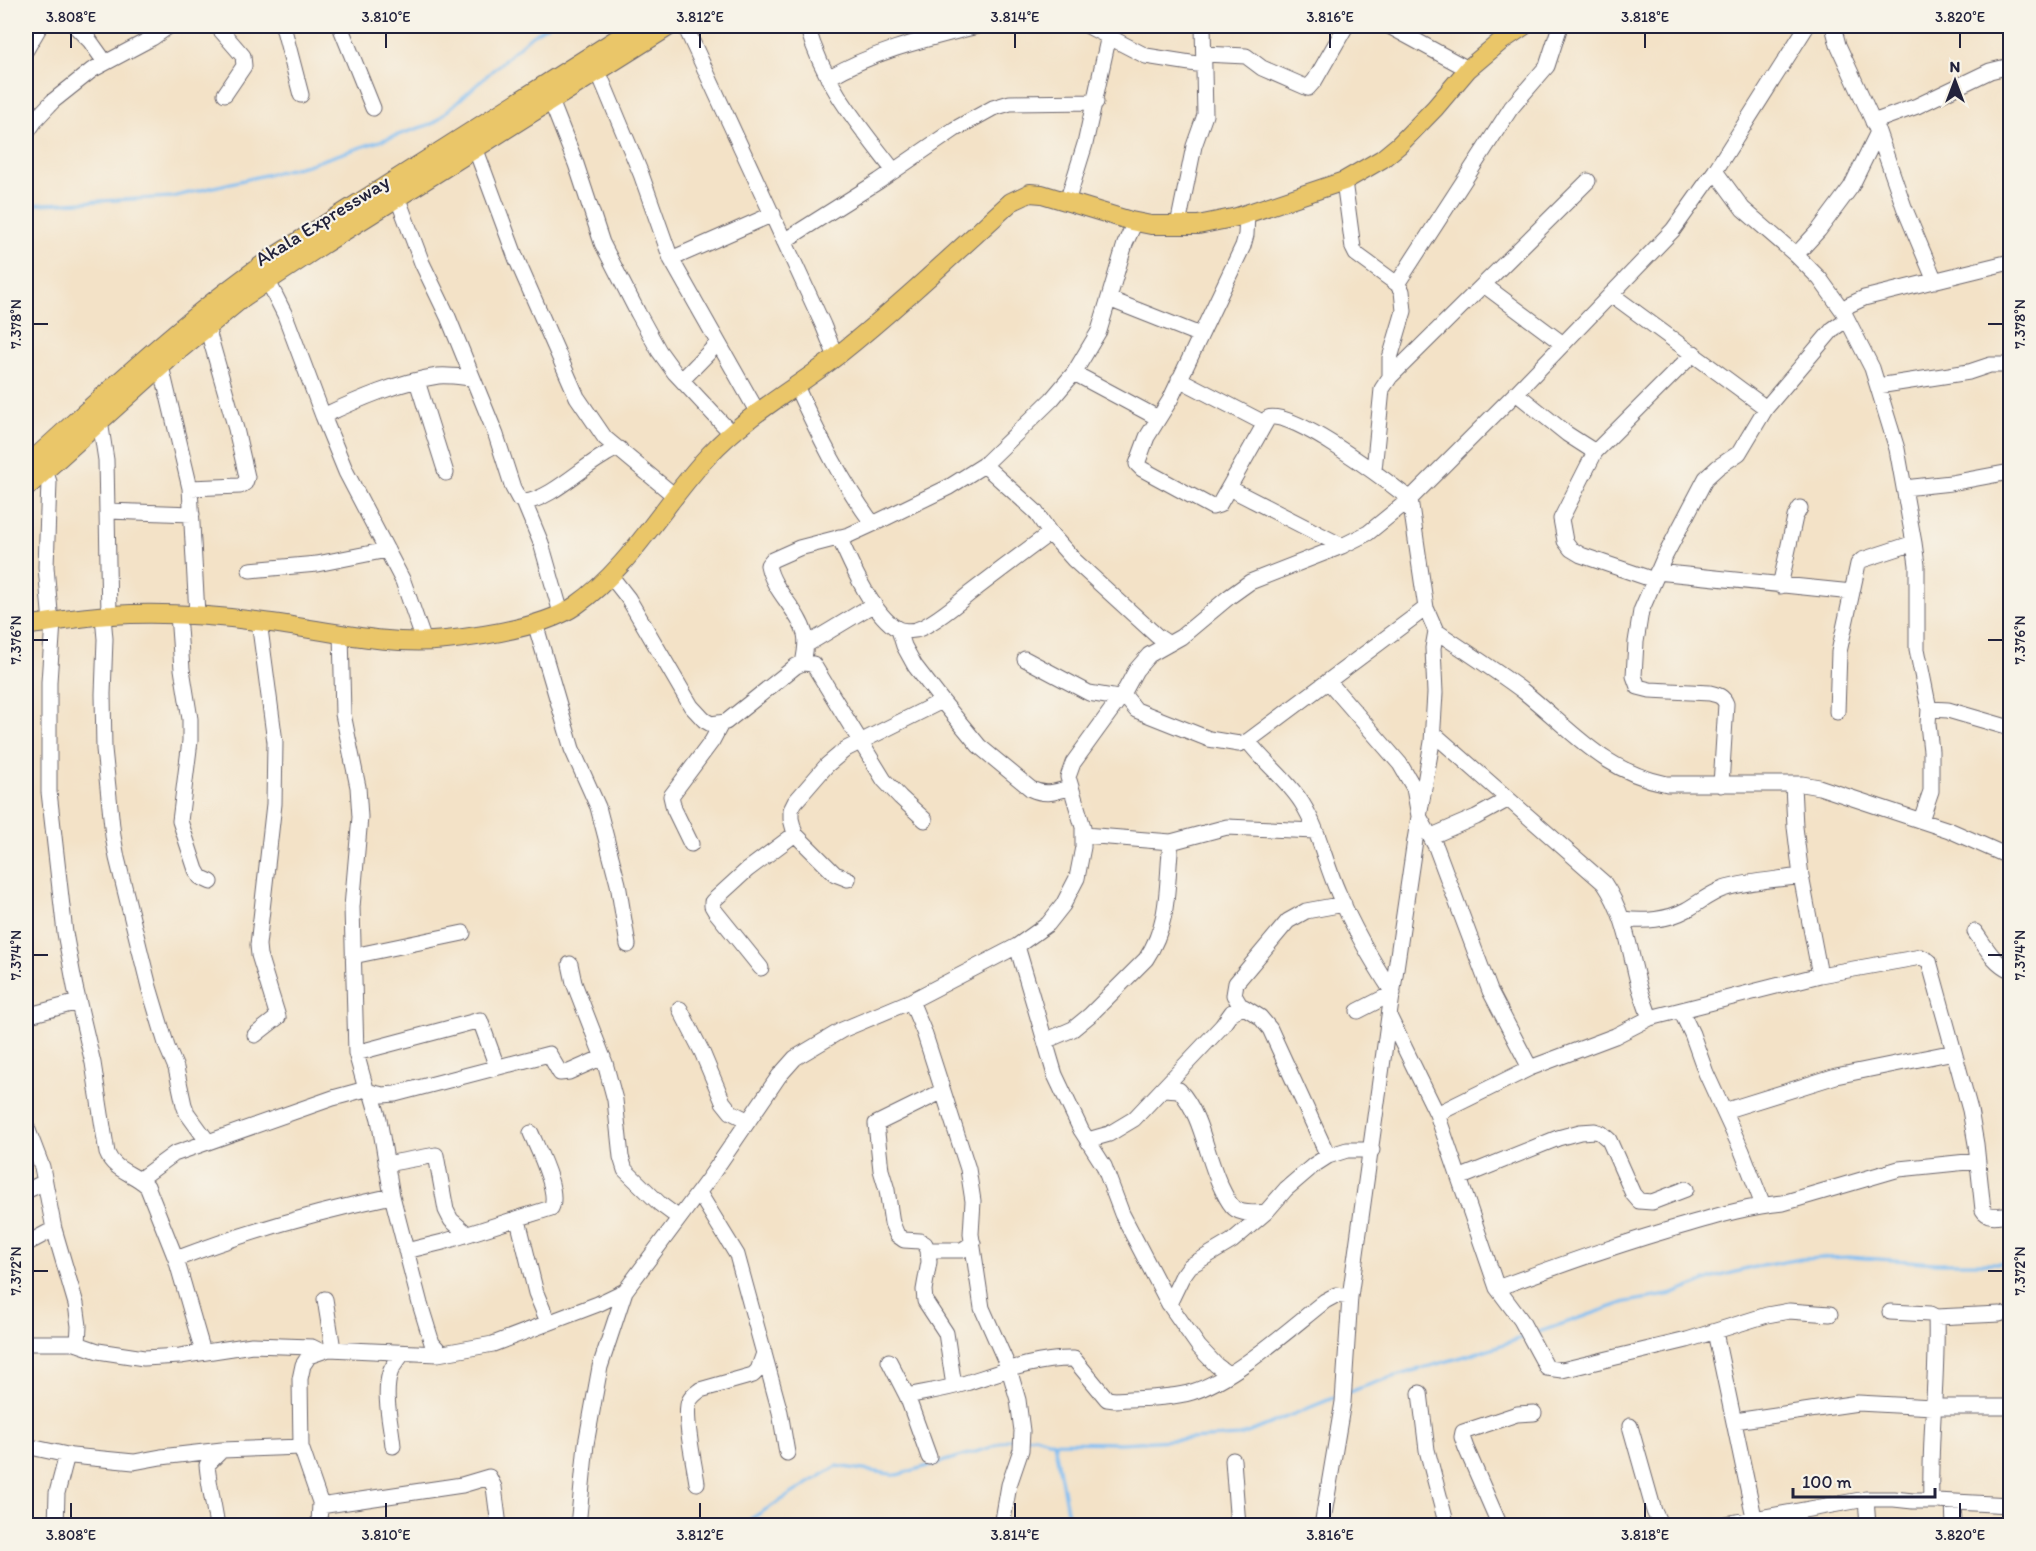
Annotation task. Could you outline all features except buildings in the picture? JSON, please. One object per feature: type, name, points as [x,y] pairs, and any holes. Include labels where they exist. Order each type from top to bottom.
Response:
[{"type":"main road","name":"Akala Expressway","points":[[26,466],[167,338],[235,283],[290,246],[566,82],[637,26]]},
{"type":"main road","name":"Akala Expressway","points":[[26,488],[161,366],[207,327],[268,281],[551,101],[566,82],[598,71],[670,26]]},
{"type":"main road","points":[[26,626],[106,615],[197,614],[340,633],[424,641],[487,633],[535,623],[561,613],[573,608],[610,576],[709,455],[758,412],[836,357],[908,297],[1011,202],[1030,193],[1042,194],[1135,222],[1198,225],[1247,214],[1344,181],[1382,159],[1399,145],[1468,69],[1500,42],[1524,26]]},
{"type":"street","points":[[26,50],[40,26]]},
{"type":"street","points":[[75,26],[90,40],[105,62]]},
{"type":"street","points":[[26,134],[52,101],[105,62],[152,38],[169,26]]},
{"type":"street","points":[[218,26],[243,56],[244,62],[244,66],[225,94]]},
{"type":"street","points":[[283,26],[302,95]]},
{"type":"street","points":[[340,26],[373,108]]},
{"type":"street","points":[[685,26],[836,357]]},
{"type":"street","points":[[807,26],[828,78],[847,111],[894,171]]},
{"type":"street","points":[[828,78],[854,63],[881,53],[977,26]]},
{"type":"street","points":[[1088,26],[1110,30],[1146,56],[1204,59],[1246,56],[1262,68],[1308,88],[1346,26]]},
{"type":"street","points":[[1178,225],[1194,146],[1206,115],[1203,26]]},
{"type":"street","points":[[1389,26],[1468,69]]},
{"type":"street","points":[[1397,284],[1511,108],[1547,66],[1560,26]]},
{"type":"street","points":[[578,1526],[586,1443],[600,1366],[625,1291],[699,1193],[778,1076],[795,1058],[842,1030],[911,1000],[1017,946],[1048,924],[1063,905],[1077,878],[1084,835],[1068,777],[1073,764],[1136,670],[1149,655],[1181,637],[1250,582],[1342,546],[1368,533],[1410,499],[1673,230],[1715,171],[1807,26]]},
{"type":"street","points":[[1833,26],[1838,45],[1875,127],[1904,207],[1935,281]]},
{"type":"street","points":[[1067,202],[1096,102],[1110,30]]},
{"type":"street","points":[[1796,255],[1819,230],[1851,187],[1875,127],[1990,71],[2010,66]]},
{"type":"street","points":[[598,71],[641,174],[671,259],[758,412]]},
{"type":"street","points":[[551,101],[576,164],[608,257],[659,351],[681,380],[732,434]]},
{"type":"street","points":[[784,241],[956,129],[993,108],[1010,103],[1096,102]]},
{"type":"street","points":[[476,150],[516,258],[577,397],[605,438],[676,497]]},
{"type":"street","points":[[1715,171],[1743,209],[1820,279],[1845,315],[1872,368],[1878,386],[1897,450],[1917,565],[1917,649],[1929,709],[1931,791],[1921,820]]},
{"type":"street","points":[[1344,181],[1353,248],[1356,254],[1397,284],[1402,291],[1404,311],[1390,358],[1390,377]]},
{"type":"street","points":[[1374,470],[1382,389],[1390,377],[1588,181]]},
{"type":"street","points":[[398,199],[422,263],[448,317],[496,435],[513,488],[519,499],[524,502],[541,543],[561,613]]},
{"type":"street","points":[[671,259],[772,214]]},
{"type":"street","points":[[1247,214],[1243,246],[1179,379],[1140,452],[1137,462],[1139,466],[1212,507],[1219,505],[1264,423],[1272,416],[1288,419],[1374,470],[1410,499],[1426,608],[1436,631],[1523,692],[1590,750],[1646,780],[1667,784],[1819,787],[1921,820],[2010,857]]},
{"type":"street","points":[[803,663],[806,637],[800,623],[776,586],[768,565],[772,560],[800,548],[873,524],[949,487],[984,465],[1052,399],[1074,373],[1099,331],[1125,244],[1135,222]]},
{"type":"street","points":[[1721,785],[1726,704],[1724,699],[1710,693],[1650,690],[1638,687],[1634,676],[1641,611],[1656,576],[1706,478],[1718,466],[1739,453],[1766,408],[1845,315],[1849,305],[1864,298],[2010,262]]},
{"type":"street","points":[[268,281],[285,315],[346,472],[403,581],[424,641]]},
{"type":"street","points":[[1484,285],[1563,344]]},
{"type":"street","points":[[1611,294],[1766,408]]},
{"type":"street","points":[[1108,299],[1200,335]]},
{"type":"street","points":[[190,488],[240,486],[245,483],[247,477],[207,327]]},
{"type":"street","points":[[681,380],[718,344]]},
{"type":"street","points":[[1694,353],[1595,452],[1561,519],[1565,541],[1571,549],[1581,555],[1656,576],[1852,592]]},
{"type":"street","points":[[1878,386],[1948,376],[1990,365],[2010,364]]},
{"type":"street","points":[[161,366],[190,488],[197,614]]},
{"type":"street","points":[[1074,373],[1158,418]]},
{"type":"street","points":[[323,416],[359,399],[417,381],[440,376],[471,378]]},
{"type":"street","points":[[1179,379],[1264,423]]},
{"type":"street","points":[[417,381],[446,473]]},
{"type":"street","points":[[796,386],[819,438],[855,499],[873,524]]},
{"type":"street","points":[[1516,393],[1567,434],[1595,452]]},
{"type":"street","points":[[100,421],[106,460],[108,510],[103,694],[104,749],[115,847],[149,987],[167,1047],[176,1068],[184,1105],[208,1142]]},
{"type":"street","points":[[524,502],[543,496],[595,460],[615,449],[620,449]]},
{"type":"street","points":[[984,465],[1035,511],[1050,533],[1074,560],[1157,636],[1169,644]]},
{"type":"street","points":[[45,470],[49,482],[46,567],[52,623],[49,682],[49,792],[65,933],[110,1158],[122,1170],[140,1179],[147,1186],[176,1259],[203,1352]]},
{"type":"street","points":[[1904,488],[1952,483],[2010,472]]},
{"type":"street","points":[[1229,488],[1342,546]]},
{"type":"street","points":[[1780,586],[1795,517],[1800,508]]},
{"type":"street","points":[[108,510],[192,514]]},
{"type":"street","points":[[899,630],[916,630],[943,614],[1050,533]]},
{"type":"street","points":[[839,537],[853,568],[874,604],[899,630],[904,646],[915,666],[979,746],[1030,789],[1047,794],[1071,787]]},
{"type":"street","points":[[1837,712],[1839,652],[1858,564],[1863,560],[1914,543]]},
{"type":"street","points":[[250,570],[317,564],[387,550]]},
{"type":"street","points":[[610,576],[628,598],[675,682],[691,706],[704,720],[711,724],[721,724],[733,718],[785,674],[803,663],[813,664],[884,780],[925,820]]},
{"type":"street","points":[[806,645],[874,604]]},
{"type":"street","points":[[1025,659],[1089,693],[1120,696],[1136,710],[1209,739],[1239,744],[1248,741],[1426,608]]},
{"type":"street","points":[[178,614],[182,669],[190,719],[190,741],[185,766],[180,821],[196,870],[200,877],[211,882]]},
{"type":"street","points":[[255,1035],[278,1017],[258,945],[274,804],[275,742],[259,621]]},
{"type":"street","points":[[535,623],[572,749],[598,807],[618,884],[628,945]]},
{"type":"street","points":[[1322,1526],[1344,1383],[1350,1298],[1389,1016],[1433,733],[1435,693],[1432,648],[1436,631]]},
{"type":"street","points":[[340,633],[343,714],[358,787],[360,817],[353,884],[356,1053],[379,1119],[392,1196],[434,1350]]},
{"type":"street","points":[[1328,681],[1400,764],[1414,788],[1419,816],[1432,837],[1490,991],[1530,1068]]},
{"type":"street","points":[[848,879],[835,874],[795,834],[791,810],[800,795],[827,765],[846,749],[942,701]]},
{"type":"street","points":[[1929,709],[1948,710],[2010,728]]},
{"type":"street","points":[[691,844],[674,809],[671,796],[706,750],[721,724]]},
{"type":"street","points":[[1433,733],[1507,800],[1595,873],[1613,897],[1623,918],[1638,984],[1650,1018]]},
{"type":"street","points":[[1248,741],[1289,785],[1302,803],[1344,904],[1371,959],[1393,993]]},
{"type":"street","points":[[1793,785],[1801,876],[1820,975]]},
{"type":"street","points":[[1432,837],[1507,800]]},
{"type":"street","points":[[1084,835],[1171,843],[1227,827],[1315,831]]},
{"type":"street","points":[[760,968],[715,911],[712,902],[747,870],[795,834]]},
{"type":"street","points":[[1045,1041],[1073,1029],[1090,1015],[1152,949],[1165,915],[1168,900],[1171,843]]},
{"type":"street","points":[[1623,918],[1641,922],[1668,916],[1685,911],[1722,890],[1801,876]]},
{"type":"street","points":[[1241,1007],[1234,995],[1236,983],[1288,921],[1306,911],[1344,904]]},
{"type":"street","points":[[1975,932],[1990,954],[2010,970]]},
{"type":"street","points":[[353,956],[463,933]]},
{"type":"street","points":[[1017,946],[1055,1075],[1104,1166],[1122,1214],[1169,1304],[1199,1347],[1228,1374]]},
{"type":"street","points":[[1437,1114],[1530,1068],[1615,1036],[1650,1018],[1820,975],[1921,957],[1929,961],[1970,1110],[1984,1213],[1990,1216],[2010,1214]]},
{"type":"street","points":[[570,964],[577,992],[603,1057],[615,1100],[621,1157],[625,1170],[660,1204],[679,1218]]},
{"type":"street","points":[[1358,1011],[1393,993]]},
{"type":"street","points":[[911,1000],[968,1169],[973,1202],[973,1243],[982,1308],[1010,1369],[1018,1400],[1022,1431],[1021,1449],[1009,1485],[1002,1526]]},
{"type":"street","points":[[26,1016],[78,1002]]},
{"type":"street","points":[[1088,1140],[1109,1134],[1134,1119],[1222,1026],[1232,1012],[1241,1007],[1249,1008],[1270,1029],[1328,1156]]},
{"type":"street","points":[[680,1009],[702,1052],[723,1102],[731,1112],[747,1120]]},
{"type":"street","points":[[1681,1011],[1763,1205]]},
{"type":"street","points":[[1389,1016],[1437,1114],[1497,1288],[1521,1320],[1547,1368],[1562,1371],[1715,1332],[1732,1324],[1767,1314],[1789,1311],[1830,1314]]},
{"type":"street","points":[[356,1053],[480,1020],[498,1067]]},
{"type":"street","points":[[1724,1111],[1836,1076],[1954,1052]]},
{"type":"street","points":[[140,1179],[174,1154],[333,1098],[368,1090],[383,1095],[395,1094],[549,1054],[557,1071],[562,1073],[603,1057]]},
{"type":"street","points":[[1164,1089],[1179,1090],[1185,1096],[1197,1122],[1215,1176],[1235,1209],[1245,1213],[1266,1212]]},
{"type":"street","points":[[943,1091],[876,1124],[881,1170],[887,1190],[892,1223],[897,1235],[903,1240],[920,1242],[925,1244],[928,1250],[925,1301],[946,1333],[954,1386]]},
{"type":"street","points":[[26,1125],[39,1155],[54,1229],[76,1304],[79,1326],[78,1344]]},
{"type":"street","points":[[1459,1178],[1558,1138],[1589,1131],[1601,1133],[1609,1140],[1633,1194],[1639,1202],[1652,1202],[1686,1190]]},
{"type":"street","points":[[406,1251],[518,1220],[550,1208],[554,1202],[551,1185],[531,1133]]},
{"type":"street","points":[[1169,1304],[1182,1276],[1190,1266],[1232,1241],[1266,1212],[1286,1189],[1328,1156],[1354,1149],[1372,1150]]},
{"type":"street","points":[[386,1164],[436,1155],[446,1210],[451,1220],[467,1234]]},
{"type":"street","points":[[1497,1288],[1625,1242],[1763,1205],[1783,1203],[1899,1169],[1977,1161]]},
{"type":"street","points":[[26,1191],[45,1182]]},
{"type":"street","points":[[699,1193],[737,1255],[780,1412],[787,1452]]},
{"type":"street","points":[[176,1259],[270,1225],[392,1196]]},
{"type":"street","points":[[518,1220],[536,1293],[548,1322]]},
{"type":"street","points":[[26,1244],[54,1229]]},
{"type":"street","points":[[928,1250],[962,1250],[973,1243]]},
{"type":"street","points":[[26,1343],[78,1344],[98,1351],[144,1358],[252,1345],[280,1344],[326,1350],[403,1353],[493,1344],[598,1304],[625,1291]]},
{"type":"street","points":[[907,1396],[954,1386],[1010,1369],[1074,1359],[1105,1397],[1115,1400],[1178,1396],[1202,1389],[1228,1374],[1258,1354],[1324,1301],[1336,1295],[1350,1298]]},
{"type":"street","points":[[325,1299],[326,1350]]},
{"type":"street","points":[[1890,1312],[1930,1314],[1936,1317],[2000,1314]]},
{"type":"street","points":[[1931,1501],[1933,1407],[1937,1357],[1936,1317]]},
{"type":"street","points":[[1715,1332],[1736,1421],[1754,1517]]},
{"type":"street","points":[[300,1347],[304,1362]]},
{"type":"street","points":[[319,1526],[320,1506],[301,1447],[300,1379],[304,1362],[309,1356],[326,1350]]},
{"type":"street","points":[[393,1446],[387,1395],[388,1383],[391,1371],[403,1353]]},
{"type":"street","points":[[697,1483],[688,1403],[700,1390],[753,1375],[758,1370],[764,1353]]},
{"type":"street","points":[[889,1360],[907,1396],[928,1457]]},
{"type":"street","points":[[1420,1393],[1428,1450],[1447,1526]]},
{"type":"street","points":[[1736,1421],[1849,1404],[2010,1407]]},
{"type":"street","points":[[1500,1526],[1466,1448],[1462,1437],[1463,1432],[1517,1414],[1534,1413]]},
{"type":"street","points":[[1630,1426],[1660,1526]]},
{"type":"street","points":[[26,1446],[67,1455],[134,1462],[222,1450],[301,1447]]},
{"type":"street","points":[[217,1526],[207,1465],[222,1450]]},
{"type":"street","points":[[56,1526],[57,1493],[67,1455]]},
{"type":"street","points":[[1233,1460],[1238,1526]]},
{"type":"street","points":[[320,1506],[462,1485],[489,1477],[494,1487],[499,1526]]},
{"type":"street","points":[[1866,1499],[1868,1526]]},
{"type":"street","points":[[1714,1526],[1754,1517],[1866,1499],[2010,1505]]},
{"type":"street","points":[[1953,1502],[1954,1526]]},
{"type":"waterway","points":[[26,205],[172,197],[307,165],[434,123],[532,35],[547,26]]},
{"type":"waterway","points":[[1533,1334],[1626,1302],[1673,1294],[1713,1278],[1755,1267],[1801,1259],[1849,1257],[1937,1263],[2010,1263]]},
{"type":"waterway","points":[[1350,1392],[1524,1337]]},
{"type":"waterway","points":[[1027,1437],[1035,1436],[1054,1442],[1121,1443],[1240,1436],[1338,1396]]},
{"type":"waterway","points":[[739,1526],[837,1466],[897,1475],[1017,1438]]},
{"type":"waterway","points":[[1054,1442],[1070,1526]]}]
